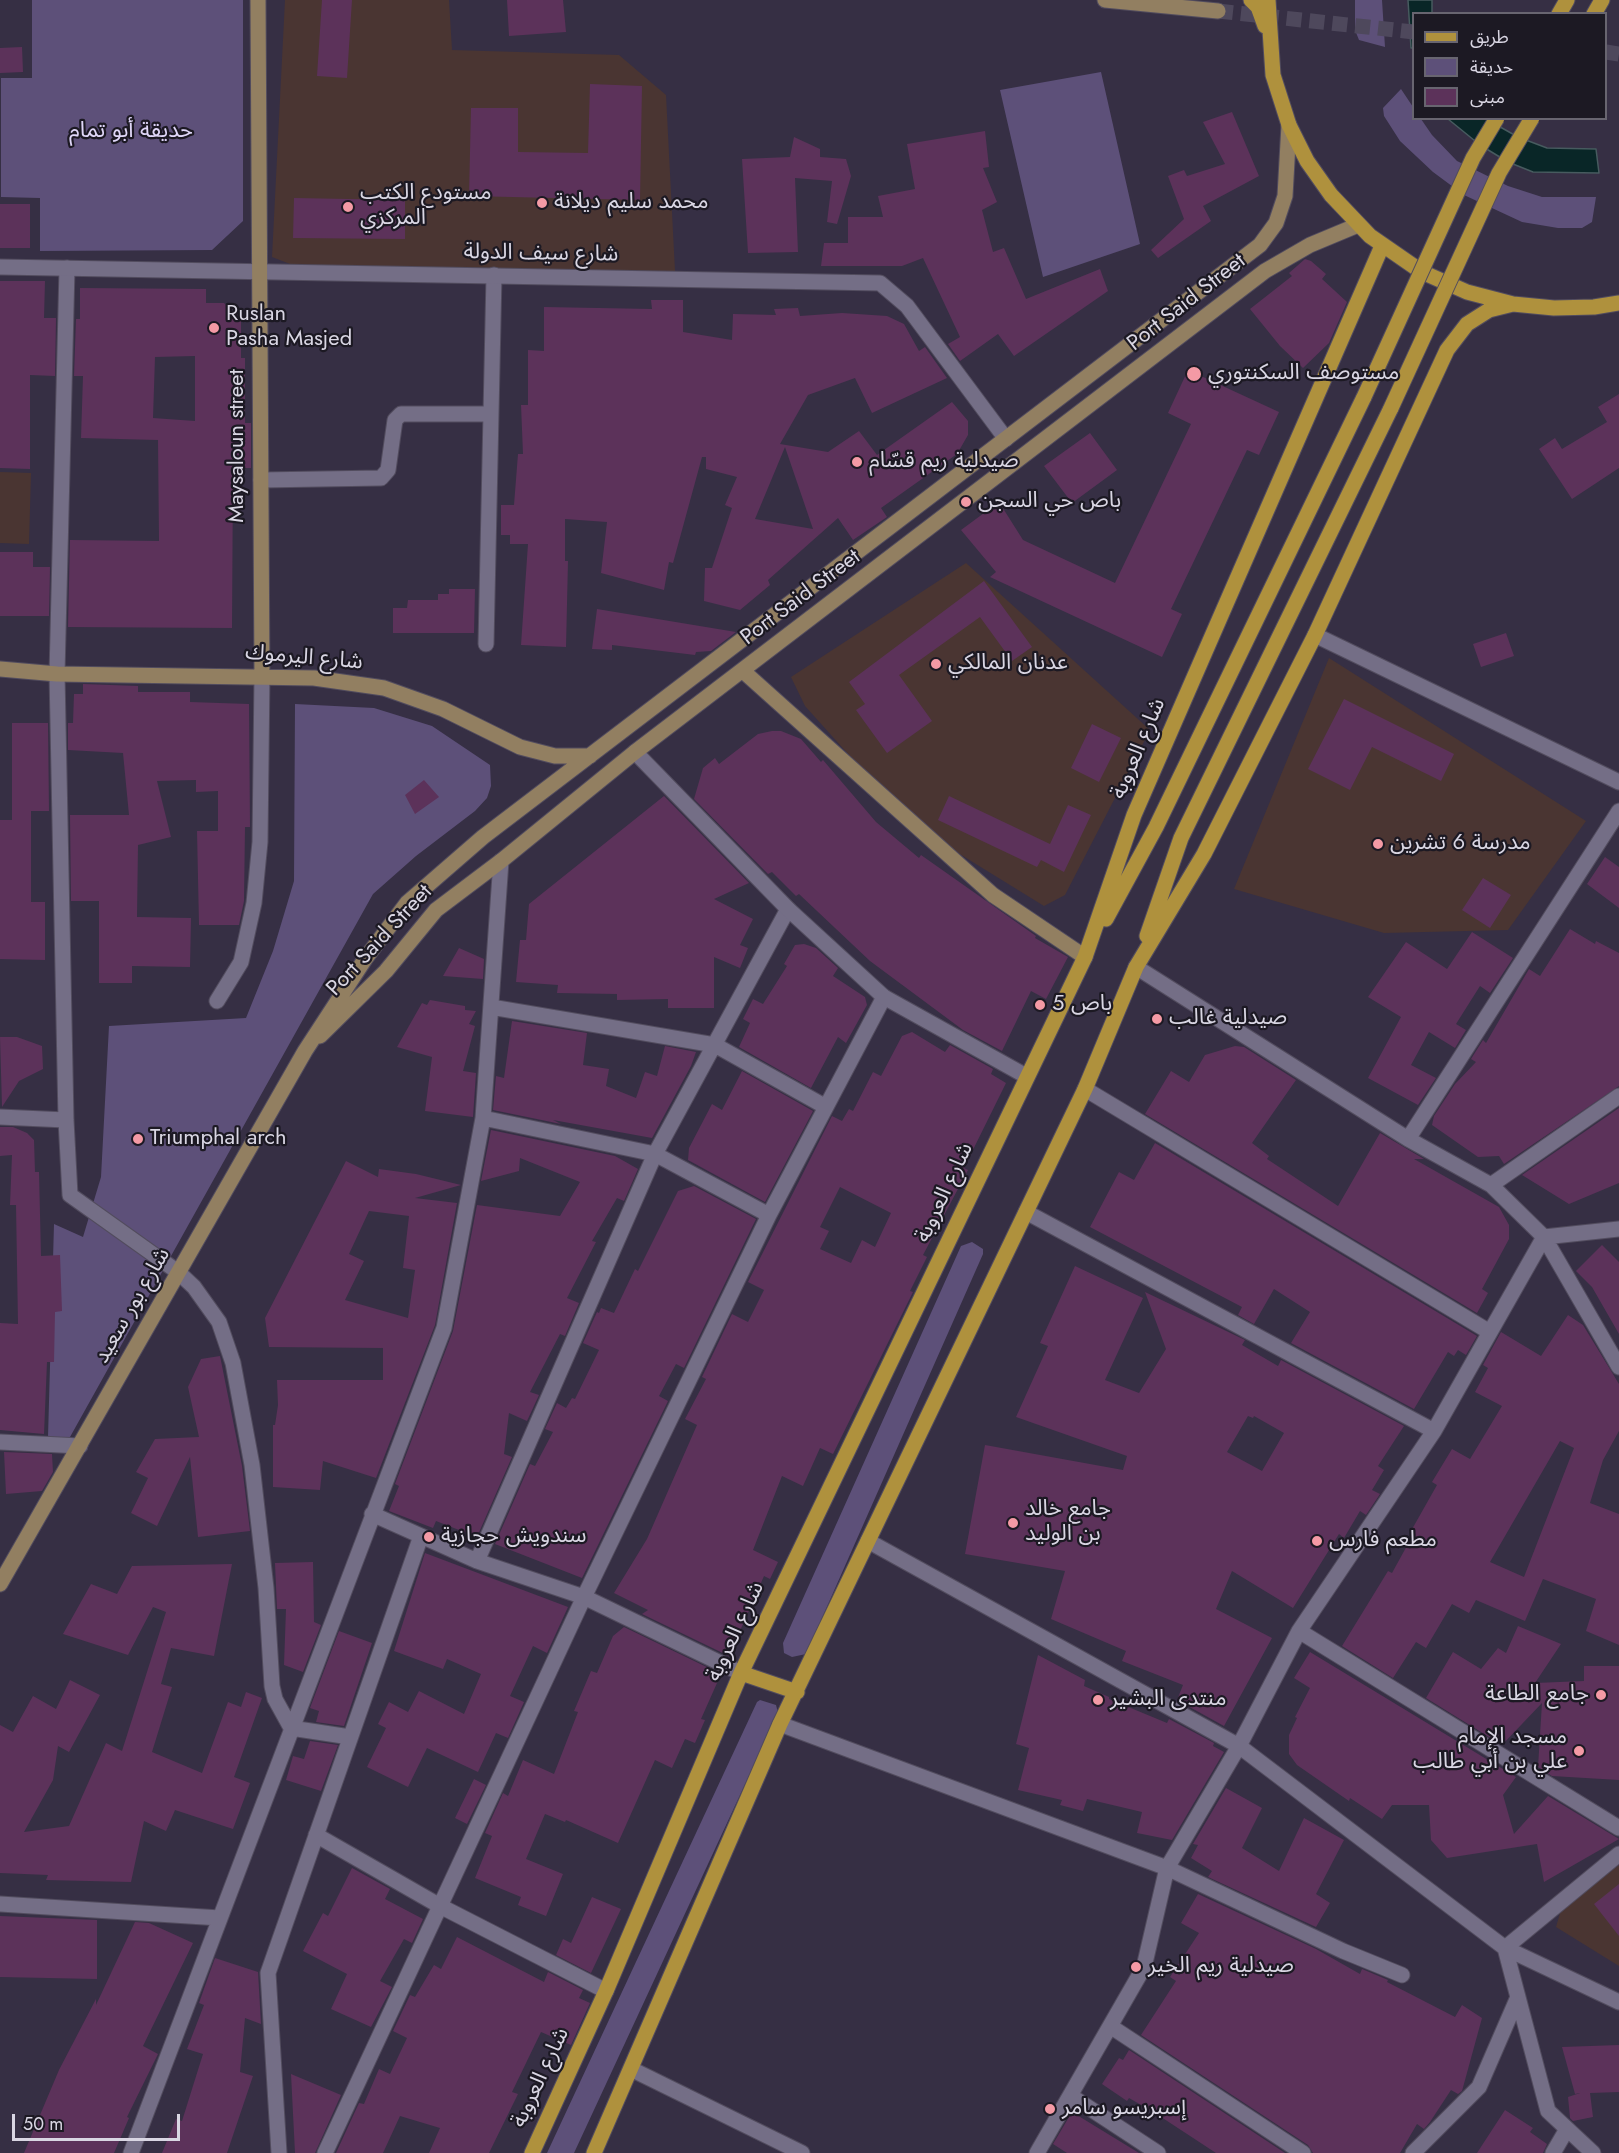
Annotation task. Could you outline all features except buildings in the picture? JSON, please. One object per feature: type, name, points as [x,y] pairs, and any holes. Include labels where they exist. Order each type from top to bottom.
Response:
[{"type":"main road","name":"Maysaloun street","points":[[258,0],[261,675]]},
{"type":"main road","points":[[1105,0],[1218,11]]},
{"type":"main road","points":[[1251,0],[1258,7],[1268,33]]},
{"type":"main road","points":[[1268,0],[1268,33],[1273,75],[1289,125],[1307,161],[1330,195],[1358,225],[1382,246],[1422,272],[1458,288],[1513,304],[1554,308],[1619,303]]},
{"type":"main road","points":[[742,671],[993,895],[1084,957],[1156,827],[1364,397],[1473,158],[1496,120]]},
{"type":"main road","points":[[594,2153],[780,1724],[1084,1089],[1136,967],[1181,838],[1391,408],[1499,173],[1531,120]]},
{"type":"main road","points":[[305,1051],[358,969],[407,903],[483,837],[1260,245],[1276,223],[1285,196],[1289,159],[1289,125]]},
{"type":"main road","name":"Port Said Street","points":[[305,1051],[386,971],[436,910],[501,861],[635,752],[1265,271],[1310,245],[1358,225]]},
{"type":"main road","name":"شارع العروبة","points":[[532,2153],[606,1991],[741,1673],[1084,957],[1134,815],[1382,246]]},
{"type":"main road","points":[[1136,967],[1204,854],[1315,635],[1447,350],[1467,324],[1489,310],[1513,304]]},
{"type":"main road","name":"شارع اليرموك","points":[[0,669],[57,674],[261,675],[314,678],[384,688],[443,709],[520,747],[555,756],[590,756]]},
{"type":"main road","name":"شارع بور سعيد","points":[[0,1584],[305,1051]]},
{"type":"main road","points":[[741,1673],[797,1692]]},
{"type":"street","name":"شارع سيف الدولة","points":[[0,267],[880,283],[907,306],[1006,439]]},
{"type":"street","points":[[67,268],[57,674],[66,1120],[70,1196],[178,1272],[194,1287],[219,1322],[233,1363],[259,1516],[272,1686],[282,1714],[291,1728],[351,1737]]},
{"type":"street","points":[[486,644],[494,275]]},
{"type":"street","points":[[261,480],[381,478],[388,470],[394,420],[401,414],[491,414]]},
{"type":"street","points":[[1315,635],[1619,782]]},
{"type":"street","points":[[217,1001],[241,962],[254,903],[260,842],[261,675]]},
{"type":"street","points":[[635,752],[788,909],[884,998],[1026,1076]]},
{"type":"street","points":[[1408,1139],[1619,811]]},
{"type":"street","points":[[131,2153],[444,1328],[483,1118],[501,861]]},
{"type":"street","points":[[477,1561],[655,1154],[788,909]]},
{"type":"street","points":[[1136,967],[1408,1139],[1491,1185],[1544,1237],[1619,1367]]},
{"type":"street","points":[[325,2153],[584,1597],[769,1215],[884,998]]},
{"type":"street","points":[[491,1007],[715,1045],[826,1107]]},
{"type":"street","points":[[1084,1089],[1488,1331]]},
{"type":"street","points":[[1491,1185],[1619,1096]]},
{"type":"street","points":[[0,1118],[66,1120]]},
{"type":"street","points":[[483,1118],[655,1154],[769,1215]]},
{"type":"street","points":[[1026,1212],[1434,1431]]},
{"type":"street","points":[[1544,1237],[1619,1229]]},
{"type":"street","points":[[1037,2153],[1144,1967],[1167,1868],[1239,1746],[1299,1631],[1434,1431],[1488,1331],[1544,1237]]},
{"type":"street","points":[[0,1443],[80,1446]]},
{"type":"street","points":[[372,1514],[477,1561],[584,1597],[741,1673]]},
{"type":"street","points":[[279,2153],[268,1973],[421,1536]]},
{"type":"street","points":[[868,1541],[1239,1746],[1505,1948],[1619,2002]]},
{"type":"street","points":[[1299,1631],[1619,1828]]},
{"type":"street","points":[[780,1724],[1167,1868],[1343,1951],[1402,1976]]},
{"type":"street","points":[[316,1835],[440,1906],[606,1991]]},
{"type":"street","points":[[1505,1948],[1619,1854]]},
{"type":"street","points":[[0,1904],[220,1918]]},
{"type":"street","points":[[1505,1948],[1548,2111],[1593,2153]]},
{"type":"street","points":[[1413,2153],[1479,2087],[1518,1997]]},
{"type":"street","points":[[1110,2026],[1303,2153]]},
{"type":"street","points":[[631,2069],[802,2153]]},
{"type":"street","points":[[1071,2096],[1158,2153]]},
{"type":"street","points":[[1552,2153],[1567,2129]]},
{"type":"shaded area","points":[[285,0],[449,0],[452,50],[619,55],[666,95],[675,271],[303,269],[272,257]]},
{"type":"shaded area","points":[[1408,0],[1432,0],[1432,12],[1412,12],[1411,48]]},
{"type":"shaded area","points":[[1449,120],[1488,120],[1518,137],[1547,148],[1596,149],[1599,173],[1533,172],[1508,162],[1480,145]]},
{"type":"shaded area","points":[[0,472],[31,473],[29,544],[0,543]]},
{"type":"shaded area","points":[[966,563],[1150,730],[1065,895],[1044,906],[911,824],[805,706],[791,677]]},
{"type":"shaded area","points":[[1329,658],[1586,821],[1508,930],[1384,933],[1234,889]]},
{"type":"shaded area","points":[[1619,1865],[1619,1966],[1556,1927],[1561,1910]]},
{"type":"green space","name":"حديقة أبو تمام","points":[[32,0],[243,0],[243,221],[212,250],[40,251],[40,198],[1,197],[1,78],[32,78]]},
{"type":"green space","points":[[1355,0],[1382,0],[1385,47],[1359,40],[1355,30]]},
{"type":"green space","points":[[1101,72],[1140,244],[1043,277],[1000,90]]},
{"type":"green space","points":[[1401,89],[1412,106],[1412,120],[1422,120],[1432,135],[1457,161],[1508,186],[1542,197],[1596,197],[1592,222],[1582,228],[1558,228],[1522,222],[1464,195],[1433,172],[1400,141],[1384,116],[1383,108]]},
{"type":"green space","points":[[295,704],[374,708],[432,726],[490,765],[491,786],[487,798],[475,811],[416,856],[373,894],[70,1437],[48,1437],[54,1224],[83,1237],[101,1177],[109,1026],[246,1018],[273,951],[294,881]]},
{"type":"green space","points":[[972,1242],[983,1249],[983,1254],[806,1654],[792,1657],[784,1653],[783,1643],[961,1246]]},
{"type":"green space","points":[[760,1700],[776,1705],[778,1713],[574,2153],[547,2153],[757,1702]]},
{"type":"tunnel","points":[[1218,11],[1412,32]]},
{"type":"tunnel","points":[[1607,52],[1619,54]]},
{"type":"place","name":"محمد سليم ديلانة","points":[[542,203]]},
{"type":"place","name":"مستودع الكتب المركزي","points":[[348,207]]},
{"type":"place","name":"Ruslan Pasha Masjed","points":[[214,328]]},
{"type":"place","name":"مستوصف السكنتوري","points":[[1194,374]]},
{"type":"place","name":"صيدلية ريم قسّام","points":[[857,462]]},
{"type":"place","name":"باص حي السجن","points":[[966,502]]},
{"type":"place","name":"عدنان المالكي","points":[[936,664]]},
{"type":"place","name":"مدرسة 6 تشرين","points":[[1378,844]]},
{"type":"place","name":"باص 5","points":[[1040,1005]]},
{"type":"place","name":"صيدلية غالب","points":[[1157,1019]]},
{"type":"place","name":"Triumphal arch","points":[[138,1139]]},
{"type":"place","name":"جامع خالد بن الوليد","points":[[1013,1523]]},
{"type":"place","name":"سندويش حجازية","points":[[429,1537]]},
{"type":"place","name":"مطعم فارس","points":[[1317,1541]]},
{"type":"place","name":"جامع الطاعة","points":[[1601,1695]]},
{"type":"place","name":"منتدى البشير","points":[[1098,1700]]},
{"type":"place","name":"مسجد الإمام علي بن أبي طالب","points":[[1579,1751]]},
{"type":"place","name":"صيدلية ريم الخير","points":[[1136,1967]]},
{"type":"place","name":"إسبريسو سامر","points":[[1050,2109]]}]
